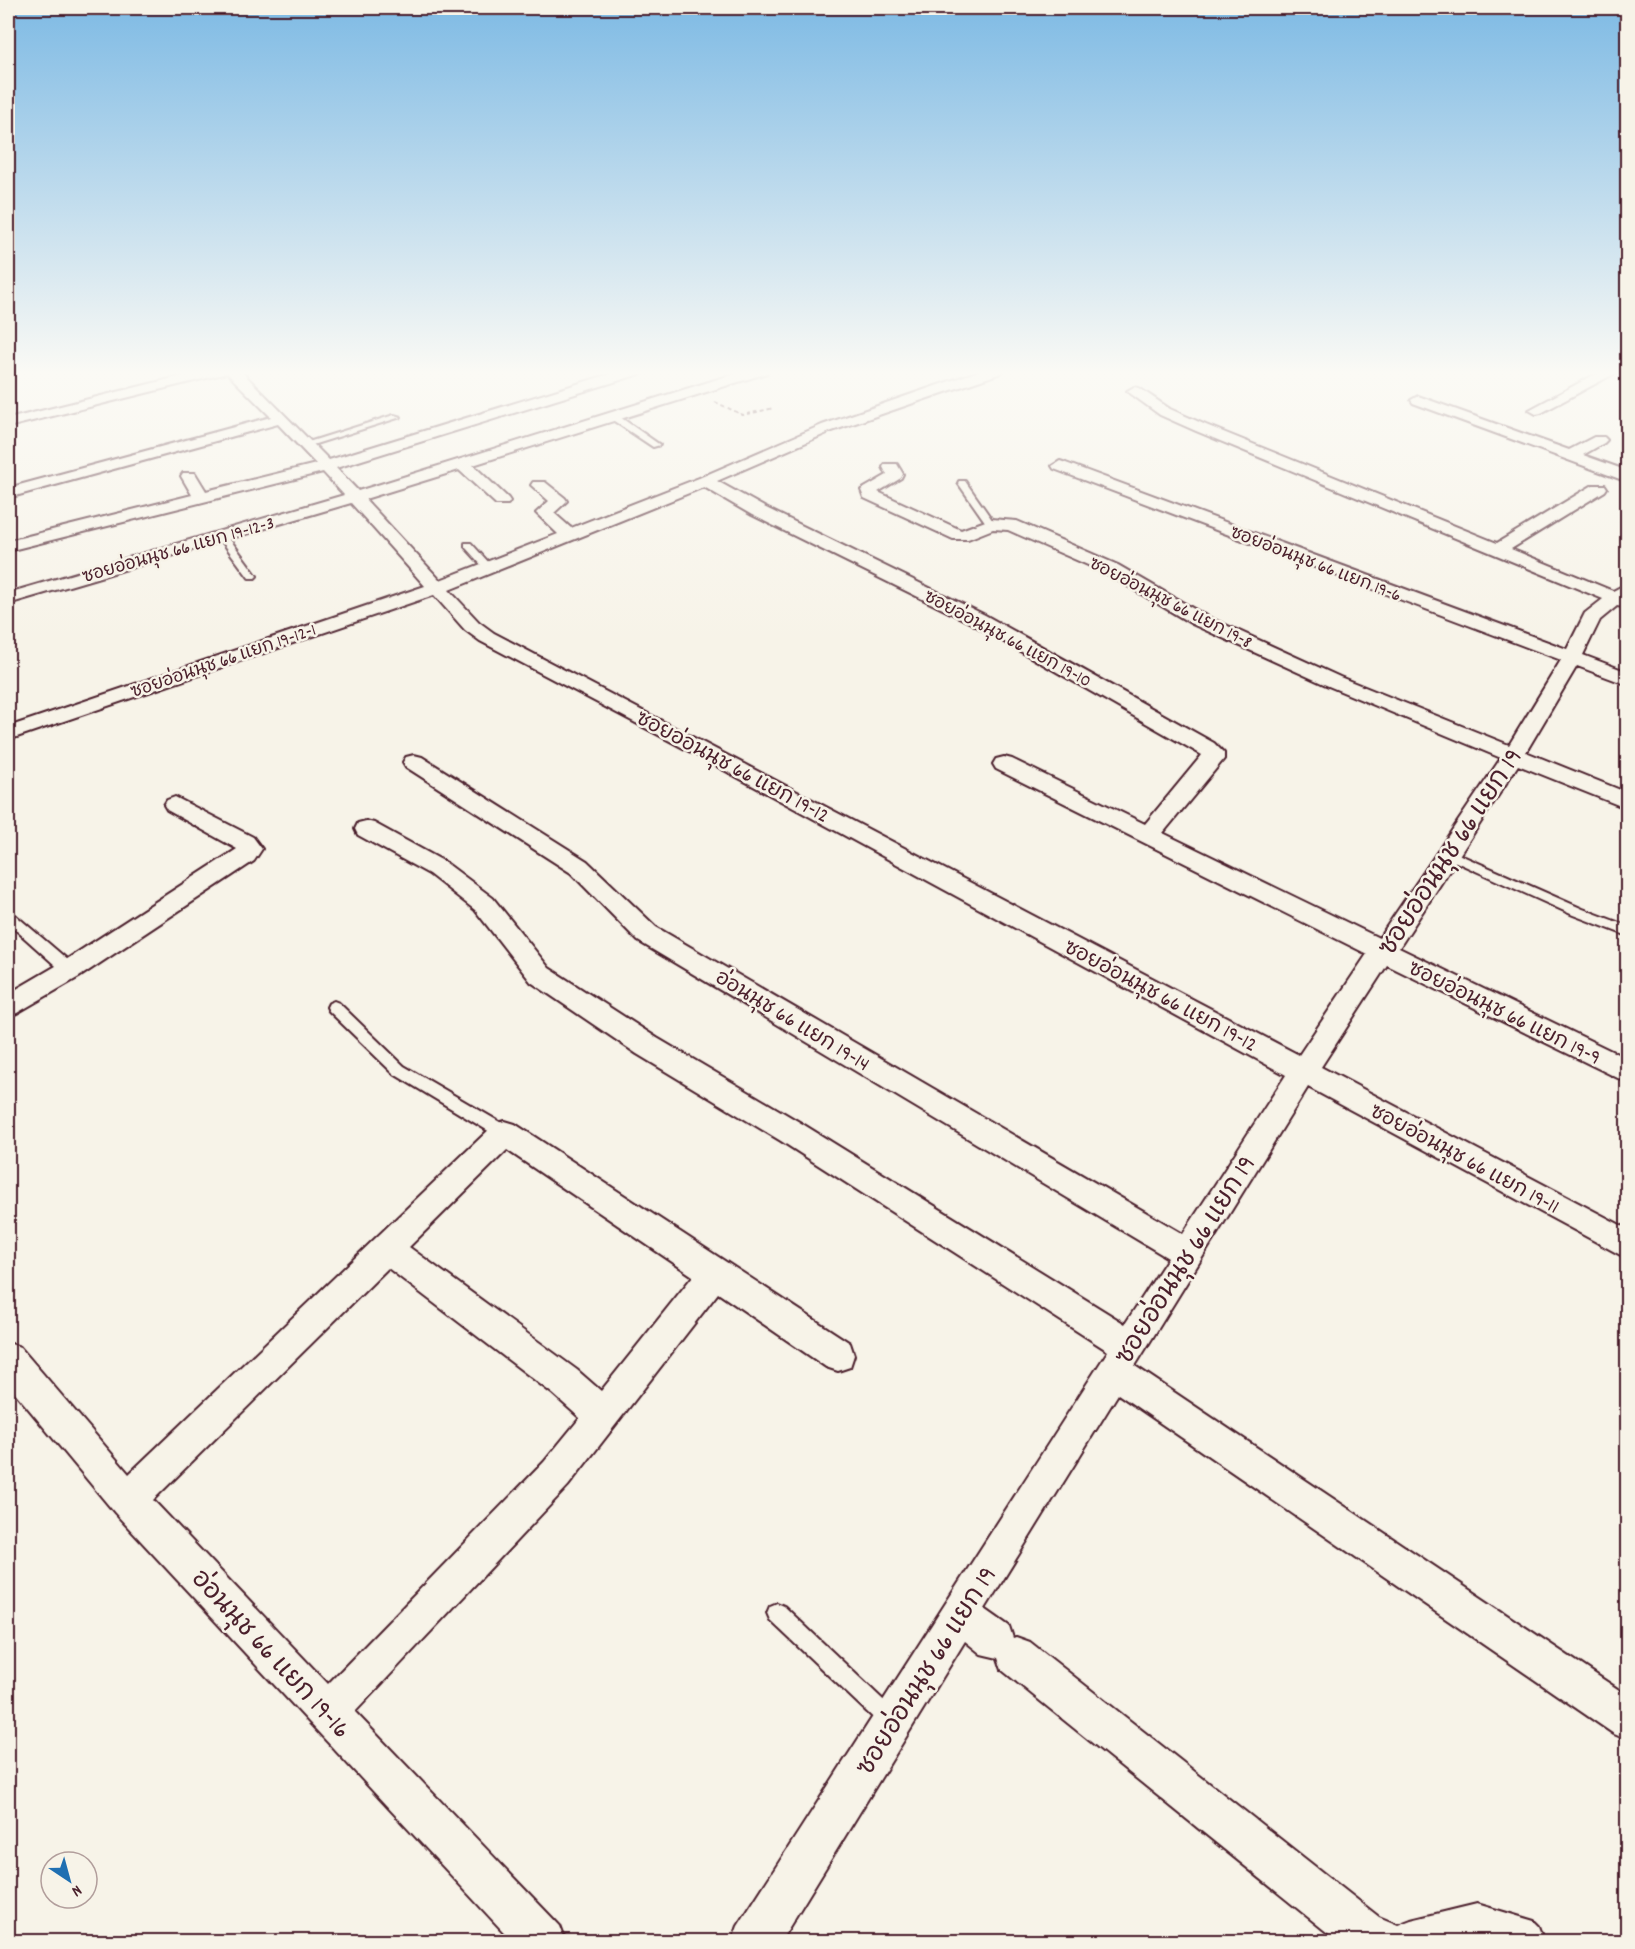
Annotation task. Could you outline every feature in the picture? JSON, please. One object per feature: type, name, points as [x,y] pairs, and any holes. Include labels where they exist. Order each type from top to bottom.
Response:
[{"type":"street","points":[[8,492],[139,461]]},
{"type":"street","name":"ซอยอ่อนนุช 66 แยก 19-12","points":[[321,461],[439,587],[472,626],[511,650],[694,744],[1303,1071]]},
{"type":"street","points":[[8,546],[342,461]]},
{"type":"street","name":"ซอยอ่อนนุช 66 แยก 19-12-3","points":[[8,599],[472,461]]},
{"type":"street","name":"ซอยอ่อนนุช 66 แยก 19-12-1","points":[[8,734],[439,587],[753,461]]},
{"type":"street","points":[[1281,461],[1498,550],[1624,596]]},
{"type":"street","points":[[1584,461],[1628,477]]},
{"type":"street","points":[[462,464],[502,501]]},
{"type":"street","name":"ซอยอ่อนนุช 66 แยก 19-6","points":[[1060,466],[1628,679]]},
{"type":"street","name":"ซอยอ่อนนุช 66 แยก 19-8","points":[[891,467],[895,474],[893,478],[869,490],[870,495],[951,533],[968,534],[991,524],[1011,525],[1112,569],[1199,620],[1333,681],[1628,802]]},
{"type":"street","points":[[189,476],[202,497]]},
{"type":"street","name":"ซอยอ่อนนุช 66 แยก 19-10","points":[[705,481],[758,511],[978,619],[1207,748],[1214,759],[1149,835]]},
{"type":"street","points":[[539,484],[559,501],[544,513],[569,535]]},
{"type":"street","points":[[1498,550],[1599,488]]},
{"type":"street","name":"ซอยอ่อนนุช 66 แยก 19","points":[[753,1941],[1303,1071],[1513,756],[1572,658],[1592,617],[1624,596]]},
{"type":"street","name":"อ่อนนุช 66 แยก 19-14","points":[[414,762],[579,867],[646,934],[1189,1254]]},
{"type":"street","points":[[1004,764],[1382,952]]},
{"type":"street","points":[[8,1006],[70,970],[246,855],[249,849],[244,843],[176,805]]},
{"type":"street","points":[[366,828],[437,868],[484,904],[540,975],[647,1046],[791,1132],[1122,1359],[1628,1720]]},
{"type":"street","name":"ซอยอ่อนนุช 66 แยก 19-9","points":[[1382,952],[1628,1072]]},
{"type":"street","name":"ซอยอ่อนนุช 66 แยก 19-11","points":[[1303,1071],[1628,1245]]},
{"type":"street","points":[[128,1500],[505,1132],[838,1355]]},
{"type":"street","points":[[387,1249],[565,1382],[603,1416]]},
{"type":"street","points":[[328,1712],[556,1474],[715,1272]]},
{"type":"street","name":"อ่อนนุช 66 แยก 19-16","points":[[8,1359],[128,1500],[544,1941]]},
{"type":"street","points":[[960,1614],[1006,1648],[1363,1933],[1384,1941]]},
{"type":"street","points":[[1424,1940],[1477,1926],[1518,1937],[1523,1941]]},
{"type":"lane","points":[[962,483],[991,524]]},
{"type":"lane","points":[[223,536],[252,576]]},
{"type":"lane","points":[[468,545],[488,567]]},
{"type":"lane","points":[[1449,854],[1578,912],[1628,930]]},
{"type":"lane","points":[[8,916],[70,970]]},
{"type":"lane","points":[[334,1007],[399,1070],[505,1132]]},
{"type":"lane","points":[[777,1613],[892,1722]]}]
